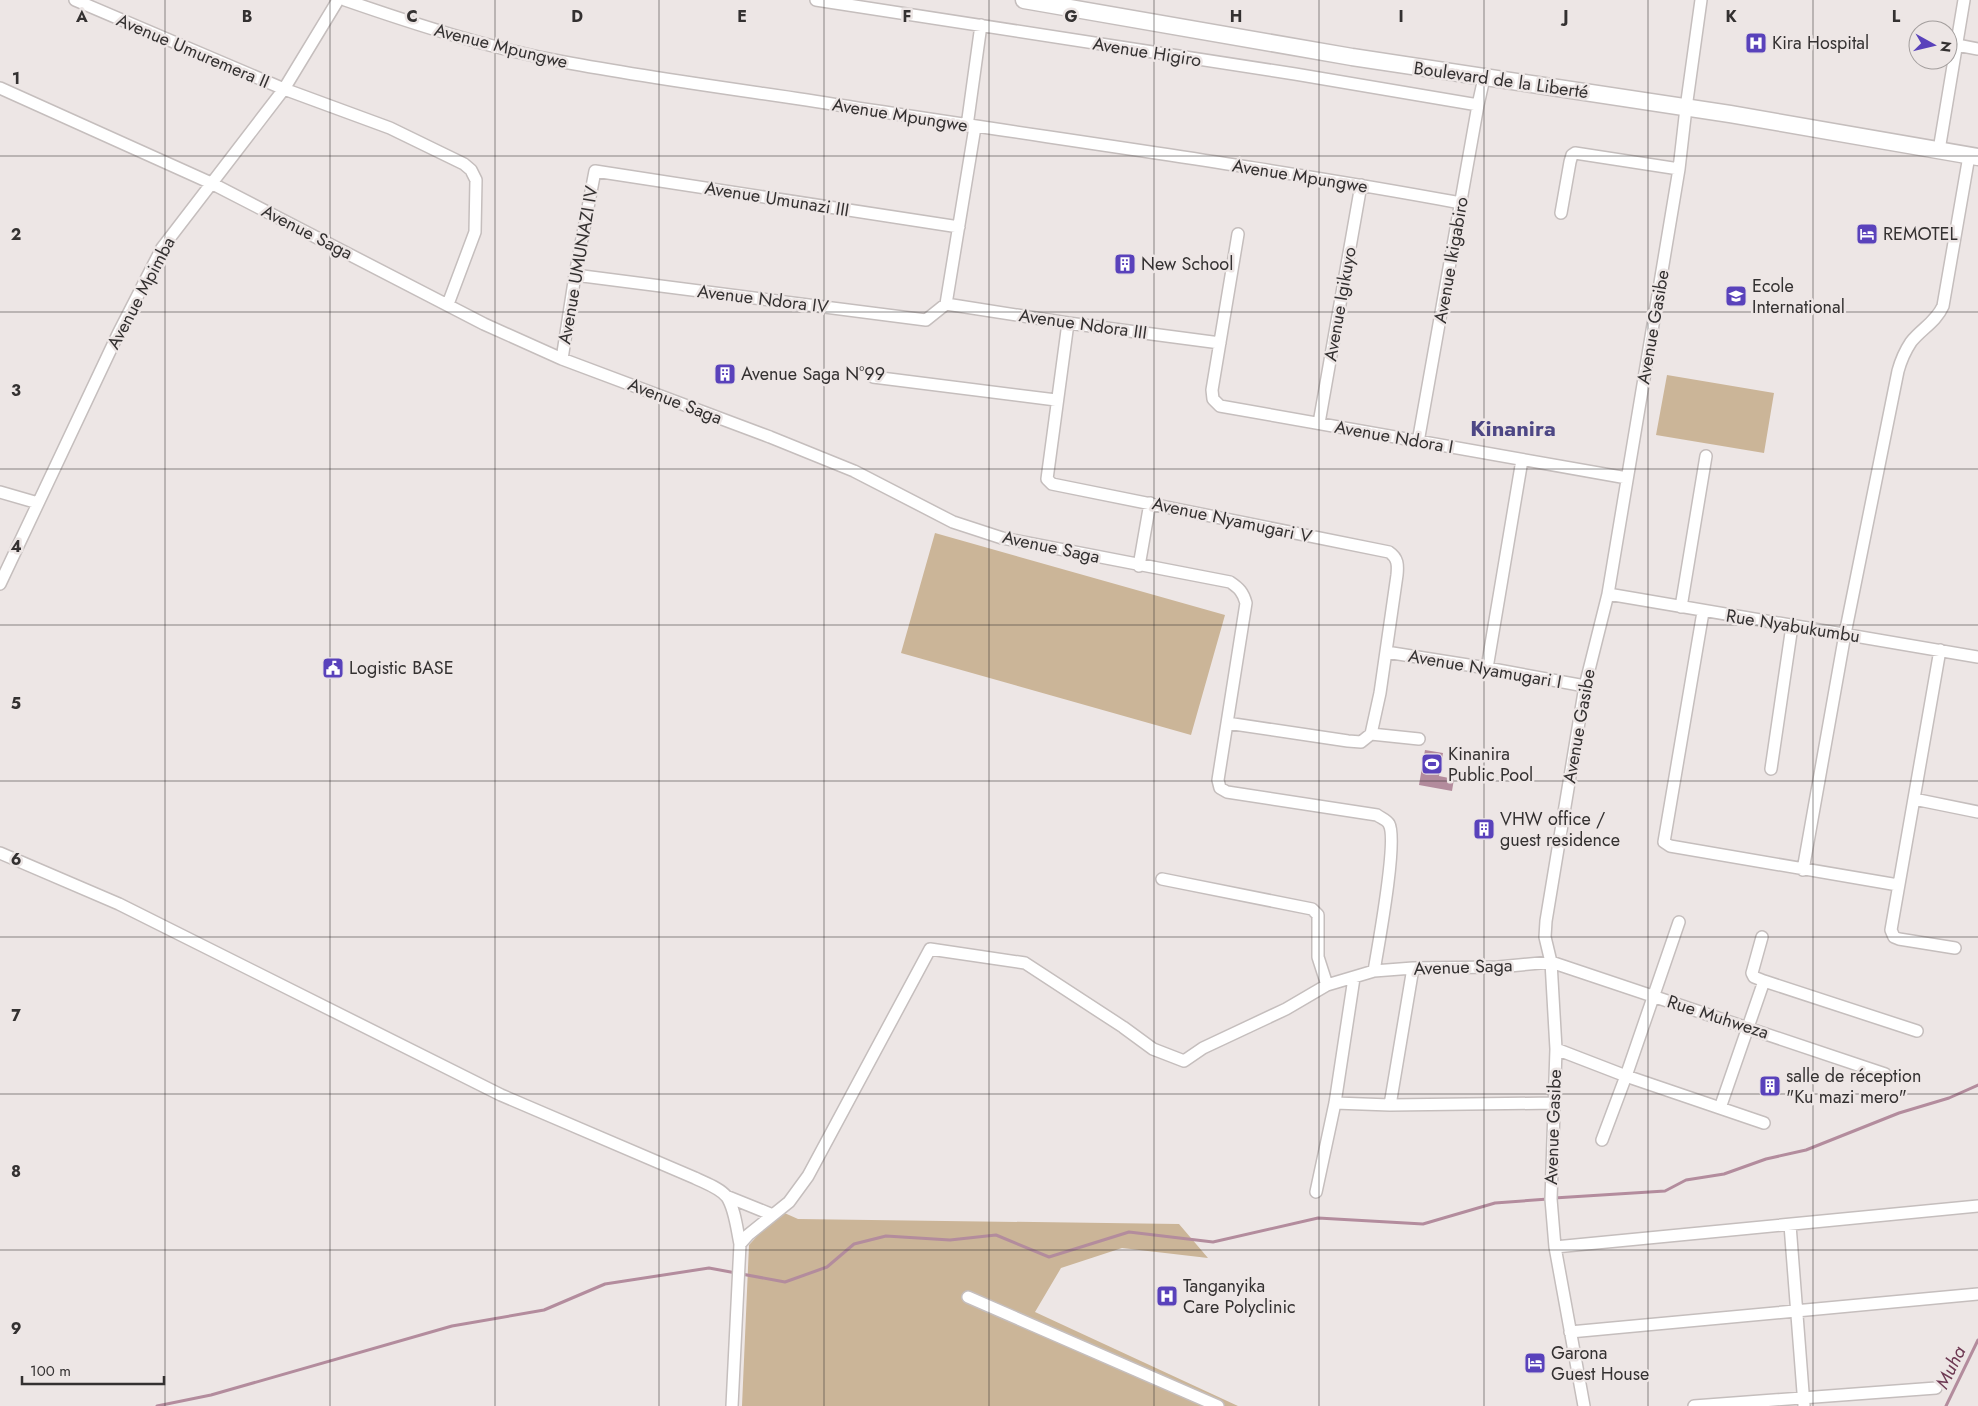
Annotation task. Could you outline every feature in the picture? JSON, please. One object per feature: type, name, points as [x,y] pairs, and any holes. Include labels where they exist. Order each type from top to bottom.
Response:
[{"type":"highway","name":"Boulevard de la Liberté","points":[[1024,0],[1352,57],[1686,108],[1973,157]]},
{"type":"street","name":"Avenue Umuremera II","points":[[75,0],[284,89],[390,128],[464,164],[471,170],[476,180],[475,232],[448,304]]},
{"type":"street","name":"Avenue Mpimba","points":[[0,584],[118,334],[162,248],[284,89],[338,0]]},
{"type":"street","name":"Avenue Mpungwe","points":[[345,0],[418,26],[467,40],[563,62],[971,126],[1361,184],[1461,203]]},
{"type":"street","name":"Avenue Higiro","points":[[816,0],[1295,74],[1478,105]]},
{"type":"street","name":"Avenue Gasibe","points":[[1584,1406],[1555,1247],[1551,1199],[1556,1050],[1551,962],[1545,936],[1546,921],[1585,686],[1608,594],[1679,169],[1701,0]]},
{"type":"street","points":[[1958,39],[1964,0]]},
{"type":"street","points":[[946,304],[959,227],[981,26]]},
{"type":"street","points":[[1958,45],[1978,49]]},
{"type":"street","points":[[1939,150],[1953,70]]},
{"type":"street","name":"Avenue Ikigabiro","points":[[1418,442],[1484,78]]},
{"type":"street","name":"Avenue Saga","points":[[0,88],[211,183],[484,324],[562,359],[770,437],[846,468],[953,522],[1002,538],[1139,566],[1230,582],[1244,594],[1246,603],[1226,727]]},
{"type":"street","points":[[1561,213],[1572,154],[1580,152],[1679,169]]},
{"type":"street","points":[[1803,870],[1845,634],[1898,371],[1904,352],[1912,341],[1939,314],[1943,306],[1973,157]]},
{"type":"street","name":"Avenue Umunazi III","points":[[595,171],[959,227]]},
{"type":"street","name":"Avenue UMUNAZI IV","points":[[562,359],[575,275],[595,171]]},
{"type":"street","name":"Avenue Igikuyo","points":[[1319,424],[1361,184]]},
{"type":"street","points":[[1220,343],[1238,234]]},
{"type":"street","name":"Avenue Ndora IV","points":[[575,275],[926,320],[946,304]]},
{"type":"street","name":"Avenue Ndora III","points":[[946,304],[1068,323],[1220,343]]},
{"type":"street","name":"Avenue Nyamugari V","points":[[1068,323],[1056,400],[1047,479],[1052,484],[1389,552],[1394,555],[1398,563],[1397,575],[1386,652],[1371,734]]},
{"type":"street","name":"Avenue Ndora I","points":[[1220,343],[1212,390],[1214,399],[1220,406],[1627,478]]},
{"type":"street","points":[[872,377],[1056,400]]},
{"type":"street","points":[[1681,607],[1706,456]]},
{"type":"street","points":[[1488,668],[1522,460]]},
{"type":"street","points":[[0,492],[38,503]]},
{"type":"street","points":[[1139,566],[1150,503]]},
{"type":"street","name":"Rue Nyabukumbu","points":[[1608,594],[1703,612],[1978,657]]},
{"type":"street","points":[[1703,612],[1664,842],[1670,846],[1898,885]]},
{"type":"street","points":[[1771,769],[1792,626]]},
{"type":"street","points":[[1940,650],[1891,930],[1894,937],[1955,948]]},
{"type":"street","name":"Avenue Nyamugari I","points":[[1386,652],[1585,686]]},
{"type":"street","points":[[1374,971],[1392,854],[1392,834],[1388,823],[1377,815],[1227,792],[1220,788],[1218,780],[1226,727],[1361,742],[1371,734],[1420,739]]},
{"type":"street","points":[[1914,799],[1978,812]]},
{"type":"street","points":[[0,853],[119,904],[501,1094],[696,1178],[726,1196],[773,1215],[740,1244]]},
{"type":"street","points":[[1162,879],[1312,909],[1318,916],[1318,957],[1327,985]]},
{"type":"street","points":[[1602,1140],[1679,922]]},
{"type":"street","points":[[1762,937],[1752,973],[1754,977],[1917,1030]]},
{"type":"street","name":"Avenue Saga","points":[[773,1215],[789,1202],[808,1176],[930,949],[1025,963],[1122,1027],[1153,1050],[1184,1061],[1203,1048],[1286,1009],[1327,985],[1374,971],[1412,968],[1498,967],[1551,962]]},
{"type":"street","name":"Rue Muhweza","points":[[1551,962],[1885,1074]]},
{"type":"street","points":[[1390,1105],[1412,968]]},
{"type":"street","points":[[1316,1192],[1335,1103],[1354,978]]},
{"type":"street","points":[[1720,1108],[1764,981]]},
{"type":"street","points":[[1556,1050],[1626,1076],[1764,1122]]},
{"type":"street","points":[[1335,1103],[1390,1105],[1555,1103]]},
{"type":"street","points":[[726,1196],[740,1244],[732,1406]]},
{"type":"street","points":[[1555,1247],[1978,1206]]},
{"type":"street","points":[[1790,1225],[1804,1402]]},
{"type":"street","points":[[1570,1332],[1978,1294]]},
{"type":"street","points":[[968,1297],[1218,1406]]},
{"type":"street","points":[[1694,1406],[1804,1402],[1936,1388]]},
{"type":"shaded area","points":[[1667,375],[1774,393],[1764,453],[1656,435]]},
{"type":"shaded area","points":[[935,533],[1225,615],[1191,735],[901,653]]},
{"type":"shaded area","name":"Kinanira Public Pool","points":[[1425,750],[1443,753],[1439,776],[1454,779],[1452,791],[1419,785]]},
{"type":"shaded area","points":[[780,1211],[798,1219],[1179,1224],[1208,1258],[1122,1248],[1061,1268],[1035,1312],[1238,1406],[742,1406],[749,1245]]},
{"type":"waterway","points":[[1554,1198],[1665,1191],[1686,1180],[1724,1174],[1766,1159],[1806,1150],[1899,1113],[1949,1098],[1978,1085]]},
{"type":"waterway","points":[[157,1406],[211,1395],[452,1326],[544,1310],[605,1284],[709,1268],[785,1282],[827,1267],[854,1244],[886,1236],[950,1240],[996,1235],[1049,1257],[1129,1232],[1213,1242],[1318,1218],[1423,1224],[1495,1203],[1548,1199]]},
{"type":"waterway","name":"Muha","points":[[1946,1406],[1978,1340]]},
{"type":"place","name":"Kira Hospital","points":[[1756,43]]},
{"type":"place","name":"REMOTEL","points":[[1867,234]]},
{"type":"place","name":"New School","points":[[1125,264]]},
{"type":"place","name":"Ecole International","points":[[1736,296]]},
{"type":"place","name":"Avenue Saga N°99","points":[[725,374]]},
{"type":"place","name":"Logistic BASE","points":[[333,668]]},
{"type":"place","name":"Kinanira Public Pool","points":[[1432,764]]},
{"type":"place","name":"VHW office / guest residence","points":[[1484,829]]},
{"type":"place","name":"salle de réception \"Ku mazi mero\"","points":[[1770,1086]]},
{"type":"place","name":"Tanganyika Care Polyclinic","points":[[1167,1296]]},
{"type":"place","name":"Garona Guest House","points":[[1535,1363]]},
{"type":"district","name":"Kinanira","points":[[1513,428]]}]
